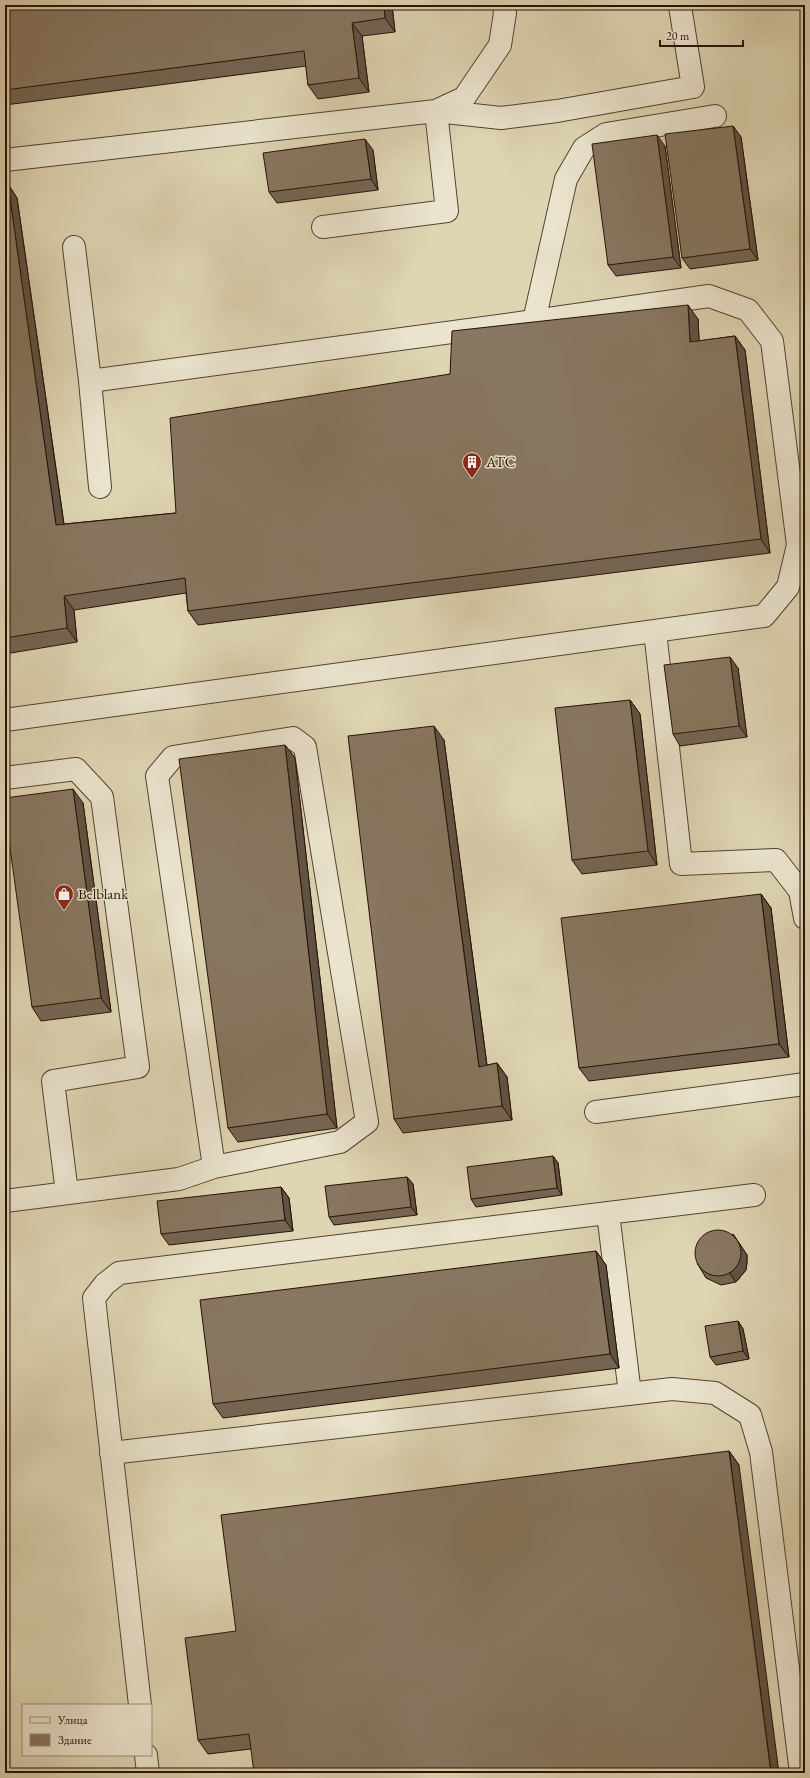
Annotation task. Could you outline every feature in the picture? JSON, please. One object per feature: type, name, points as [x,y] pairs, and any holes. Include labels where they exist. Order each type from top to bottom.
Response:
[{"type":"lane","points":[[436,111],[464,98],[500,45],[504,5]]},
{"type":"lane","points":[[5,160],[436,111],[501,118],[557,111],[692,87],[680,6]]},
{"type":"lane","points":[[323,227],[447,211],[436,111]]},
{"type":"lane","points":[[534,321],[566,179],[584,148],[606,134],[715,116]]},
{"type":"lane","points":[[74,247],[90,381],[100,487]]},
{"type":"lane","points":[[5,720],[764,616],[788,587],[798,545],[772,341],[748,310],[709,296],[90,381]]},
{"type":"lane","points":[[654,630],[681,864],[776,860],[800,891],[805,918]]},
{"type":"lane","points":[[5,1201],[179,1179],[214,1167],[340,1142],[367,1122],[305,747],[293,738],[173,757],[157,776],[214,1167]]},
{"type":"lane","points":[[5,778],[76,769],[102,797],[138,1067],[53,1081],[67,1193]]},
{"type":"lane","points":[[596,1112],[805,1084]]},
{"type":"lane","points":[[140,1704],[94,1298],[105,1284],[119,1273],[754,1195]]},
{"type":"lane","points":[[608,1213],[630,1394]]},
{"type":"lane","points":[[111,1452],[672,1389],[715,1393],[750,1415],[761,1452],[801,1773]]},
{"type":"lane","points":[[146,1756],[148,1773]]},
{"type":"building","points":[[5,5],[384,5],[385,18],[352,23],[359,78],[308,85],[304,51],[5,90]]},
{"type":"building","points":[[733,126],[750,249],[682,258],[665,134]]},
{"type":"building","points":[[657,135],[673,257],[608,265],[592,144]]},
{"type":"building","points":[[365,139],[371,179],[269,192],[263,153]]},
{"type":"building","name":"АТС","points":[[8,184],[56,525],[176,513],[170,418],[450,374],[452,331],[688,305],[690,342],[735,336],[761,539],[188,611],[185,578],[64,596],[67,628],[5,638],[5,185]]},
{"type":"building","points":[[730,657],[739,726],[673,734],[664,665]]},
{"type":"building","points":[[630,700],[648,851],[572,860],[555,708]]},
{"type":"building","points":[[434,726],[479,1067],[497,1063],[502,1106],[394,1119],[348,736]]},
{"type":"building","points":[[285,745],[327,1114],[228,1128],[179,759]]},
{"type":"building","points":[[73,789],[101,998],[32,1007],[5,812],[5,798]]},
{"type":"building","points":[[761,894],[779,1044],[579,1068],[561,918]]},
{"type":"building","points":[[553,1156],[557,1188],[471,1199],[467,1167]]},
{"type":"building","points":[[407,1177],[411,1207],[329,1217],[325,1186]]},
{"type":"building","points":[[281,1187],[285,1220],[161,1234],[157,1201]]},
{"type":"building","points":[[723,1230],[727,1231],[737,1240],[740,1244],[740,1262],[731,1272],[723,1276],[713,1276],[705,1272],[696,1262],[695,1248],[699,1240],[709,1231]]},
{"type":"building","points":[[596,1251],[610,1354],[213,1404],[200,1300]]},
{"type":"building","points":[[738,1321],[743,1351],[710,1357],[705,1326]]},
{"type":"building","points":[[729,1451],[771,1773],[254,1773],[249,1734],[198,1740],[185,1638],[236,1631],[221,1515]]},
{"type":"place","name":"АТС","points":[[472,479]]},
{"type":"place","name":"Belblank","points":[[64,911]]}]
